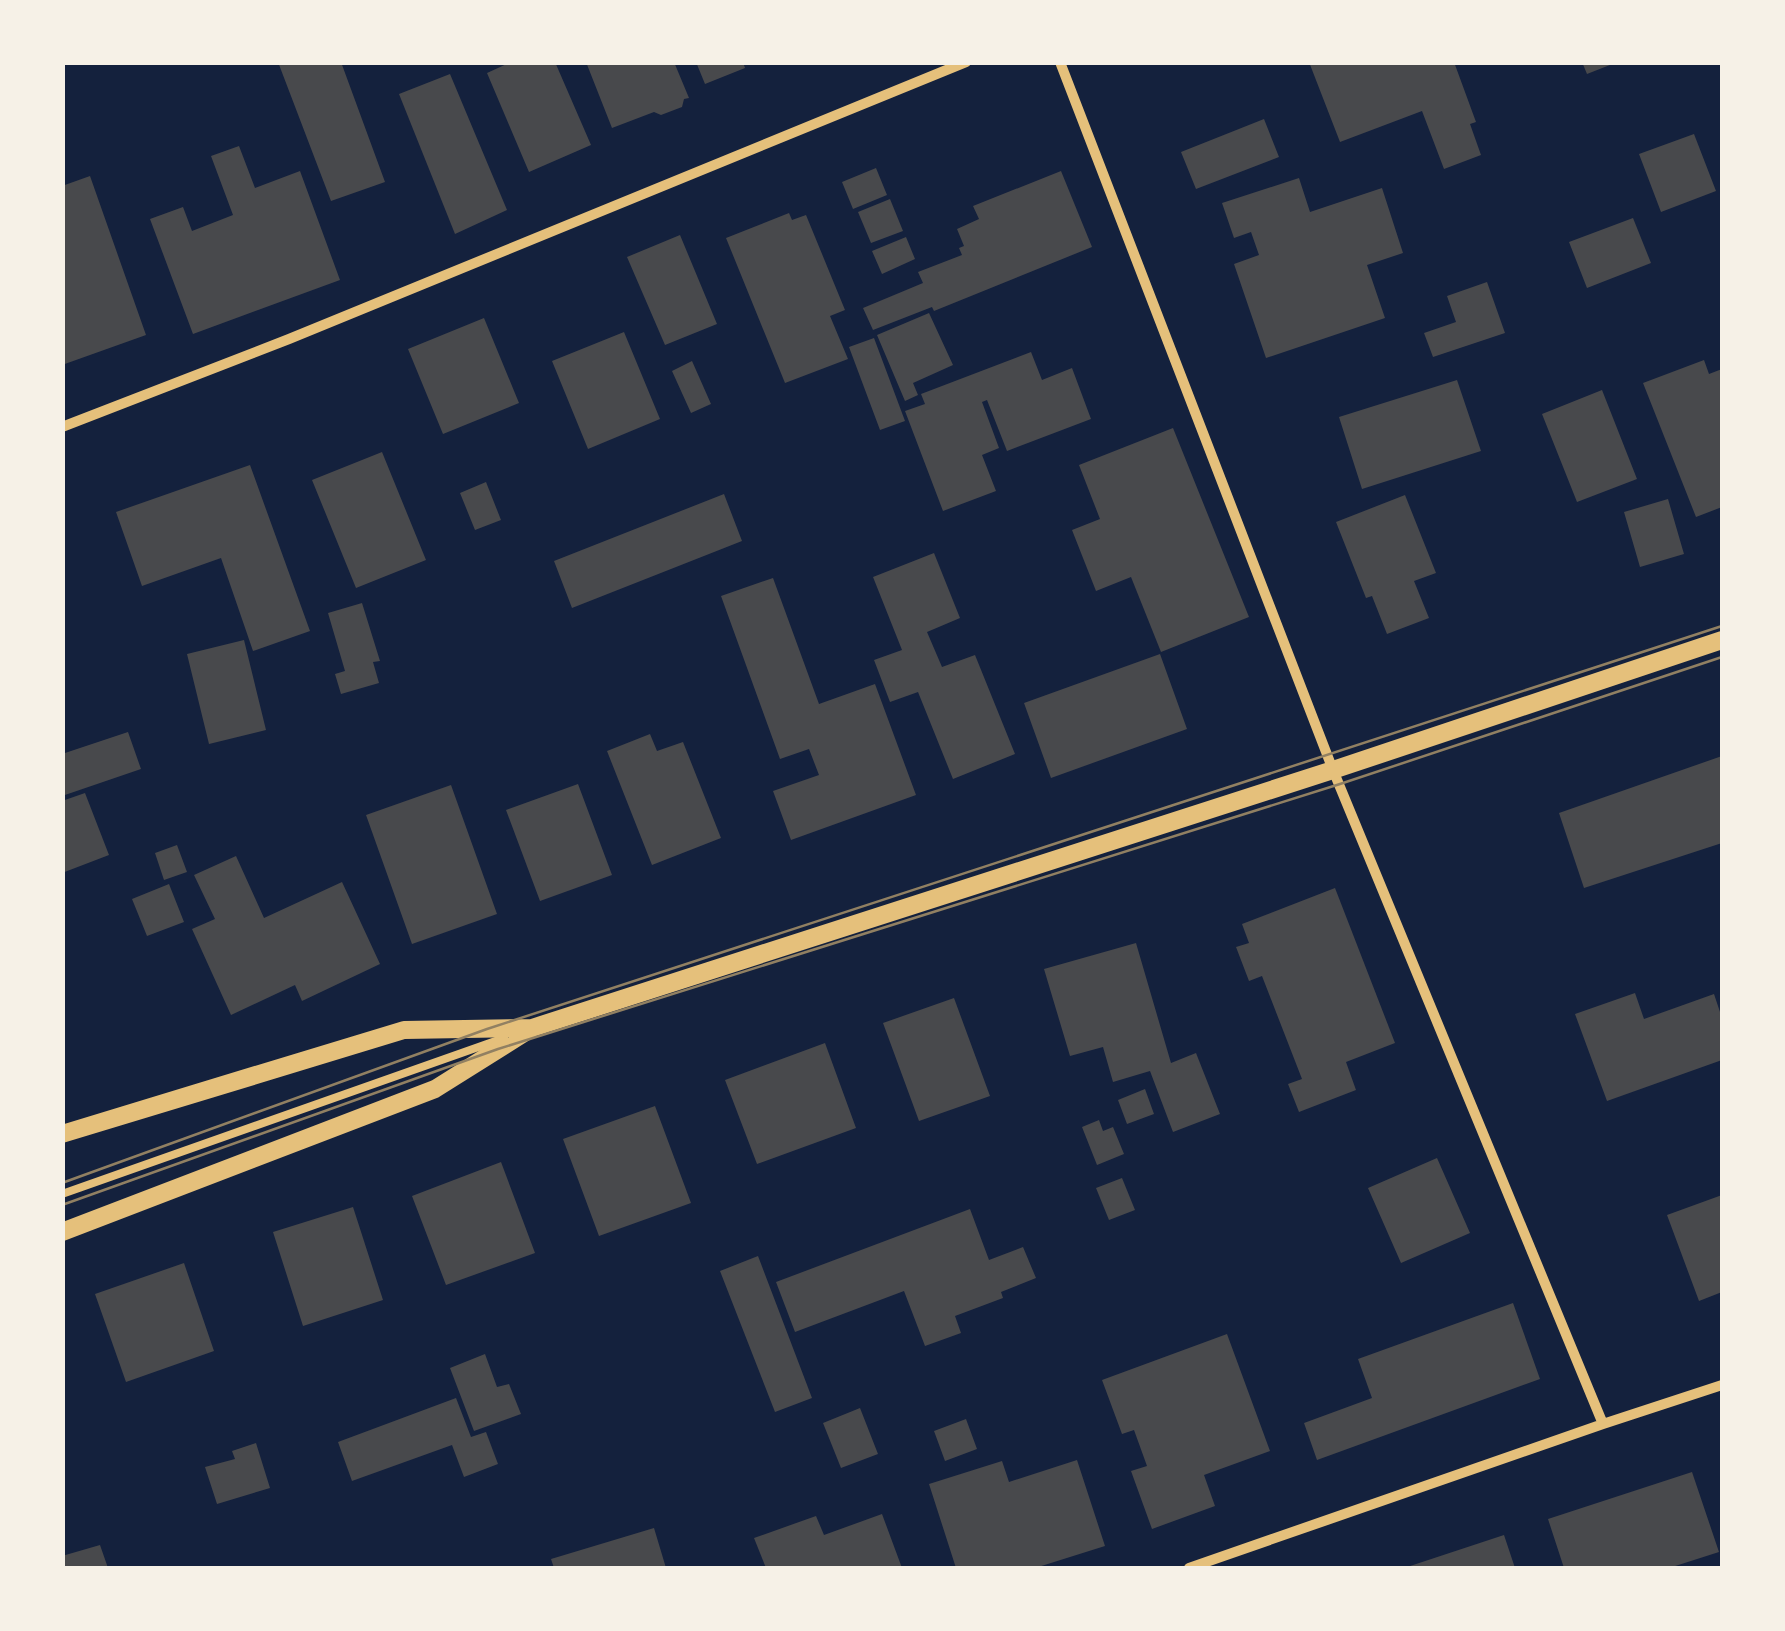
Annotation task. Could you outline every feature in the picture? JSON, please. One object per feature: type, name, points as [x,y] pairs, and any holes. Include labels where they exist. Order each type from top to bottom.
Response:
[{"type":"street","points":[[62,427],[289,340],[966,62]]},
{"type":"street","points":[[1060,62],[1333,770],[1603,1424]]},
{"type":"street","points":[[62,1232],[435,1089],[532,1028],[1333,770],[1722,640]]},
{"type":"street","points":[[62,1134],[404,1030],[532,1028]]},
{"type":"street","points":[[1189,1568],[1722,1385]]},
{"type":"lane","points":[[62,1194],[532,1028]]},
{"type":"building","points":[[278,62],[341,62],[385,182],[331,201]]},
{"type":"building","points":[[511,62],[555,62],[591,145],[529,172],[487,73]]},
{"type":"building","points":[[586,62],[674,62],[689,98],[684,99],[682,107],[661,115],[654,112],[612,128]]},
{"type":"building","points":[[696,62],[743,62],[745,68],[705,84]]},
{"type":"building","points":[[1309,62],[1454,62],[1476,122],[1470,124],[1481,155],[1444,169],[1422,111],[1340,142]]},
{"type":"building","points":[[1582,62],[1615,62],[1615,63],[1587,74]]},
{"type":"building","points":[[450,74],[507,210],[455,234],[399,94]]},
{"type":"building","points":[[1264,119],[1279,157],[1196,189],[1181,152]]},
{"type":"building","points":[[1694,134],[1716,191],[1661,212],[1639,154]]},
{"type":"building","points":[[239,146],[255,188],[300,171],[340,280],[193,334],[150,219],[183,207],[192,231],[233,215],[211,156]]},
{"type":"building","points":[[876,168],[887,195],[853,209],[842,182]]},
{"type":"building","points":[[1061,171],[1092,247],[934,311],[932,307],[873,330],[863,308],[923,283],[918,272],[962,255],[959,248],[964,246],[957,229],[979,219],[973,206]]},
{"type":"building","points":[[90,176],[146,335],[62,365],[62,186]]},
{"type":"building","points":[[1299,178],[1310,212],[1382,188],[1403,253],[1367,265],[1385,318],[1266,358],[1234,264],[1259,255],[1251,232],[1234,238],[1222,203]]},
{"type":"building","points":[[890,199],[903,231],[871,243],[858,212]]},
{"type":"building","points":[[789,213],[792,220],[806,215],[845,310],[830,316],[848,359],[785,383],[726,238]]},
{"type":"building","points":[[1633,218],[1651,263],[1587,288],[1569,242]]},
{"type":"building","points":[[680,235],[717,324],[665,345],[627,257]]},
{"type":"building","points":[[906,237],[915,259],[882,274],[872,251]]},
{"type":"building","points":[[1487,282],[1505,333],[1433,357],[1424,333],[1456,322],[1447,296]]},
{"type":"building","points":[[929,313],[953,365],[913,383],[918,395],[905,401],[877,335]]},
{"type":"building","points":[[484,318],[519,403],[443,434],[408,349]]},
{"type":"building","points":[[624,332],[660,419],[588,449],[552,361]]},
{"type":"building","points":[[874,338],[905,421],[880,430],[849,347]]},
{"type":"building","points":[[1031,352],[1042,380],[1072,368],[1091,419],[1007,451],[987,400],[982,402],[999,448],[982,455],[996,491],[943,511],[905,411],[925,404],[921,394]]},
{"type":"building","points":[[1704,360],[1709,374],[1722,369],[1722,507],[1696,517],[1643,383]]},
{"type":"building","points":[[692,361],[711,404],[691,413],[672,371]]},
{"type":"building","points":[[1457,380],[1481,451],[1362,489],[1339,417]]},
{"type":"building","points":[[1602,390],[1637,479],[1577,502],[1542,414]]},
{"type":"building","points":[[1173,428],[1249,617],[1161,652],[1131,577],[1096,591],[1072,530],[1100,519],[1079,465]]},
{"type":"building","points":[[382,452],[426,560],[356,588],[312,480]]},
{"type":"building","points":[[250,465],[310,631],[253,651],[221,558],[142,586],[116,512]]},
{"type":"building","points":[[486,482],[501,520],[475,530],[460,493]]},
{"type":"building","points":[[724,494],[742,541],[572,608],[554,561]]},
{"type":"building","points":[[1405,495],[1436,573],[1414,581],[1429,618],[1387,634],[1372,596],[1366,598],[1336,522]]},
{"type":"building","points":[[1668,499],[1684,554],[1640,567],[1624,512]]},
{"type":"building","points":[[934,553],[960,618],[927,632],[942,667],[975,655],[1015,754],[953,779],[918,692],[890,702],[874,660],[902,650],[873,577]]},
{"type":"building","points":[[773,578],[819,704],[875,684],[916,795],[791,840],[773,791],[819,775],[809,749],[780,759],[721,596]]},
{"type":"building","points":[[362,603],[380,661],[373,662],[379,683],[341,694],[335,674],[345,671],[328,613]]},
{"type":"building","points":[[244,640],[266,730],[209,744],[187,654]]},
{"type":"building","points":[[1160,654],[1187,729],[1051,778],[1024,703]]},
{"type":"building","points":[[128,732],[141,769],[62,796],[62,754]]},
{"type":"building","points":[[650,734],[657,751],[683,742],[721,838],[652,865],[607,751]]},
{"type":"building","points":[[1722,756],[1722,843],[1584,888],[1559,813]]},
{"type":"building","points":[[578,784],[612,875],[540,901],[506,810]]},
{"type":"building","points":[[451,785],[497,914],[412,944],[366,815]]},
{"type":"building","points":[[85,793],[109,855],[62,873],[62,801]]},
{"type":"building","points":[[177,845],[187,872],[164,880],[155,853]]},
{"type":"building","points":[[236,856],[264,918],[342,882],[380,964],[302,1001],[295,985],[231,1015],[192,929],[215,919],[194,875]]},
{"type":"building","points":[[169,884],[184,922],[147,936],[132,899]]},
{"type":"building","points":[[1335,888],[1395,1043],[1346,1062],[1356,1090],[1299,1112],[1288,1084],[1302,1079],[1262,976],[1249,981],[1236,947],[1249,943],[1242,924]]},
{"type":"building","points":[[1136,943],[1171,1063],[1196,1053],[1220,1114],[1173,1132],[1150,1071],[1113,1082],[1103,1047],[1070,1056],[1044,969]]},
{"type":"building","points":[[1635,993],[1644,1019],[1714,994],[1722,1018],[1722,1060],[1607,1101],[1575,1014]]},
{"type":"building","points":[[954,998],[990,1096],[919,1121],[883,1023]]},
{"type":"building","points":[[825,1043],[856,1128],[757,1164],[725,1080]]},
{"type":"building","points":[[1145,1089],[1154,1114],[1127,1124],[1118,1100]]},
{"type":"building","points":[[655,1106],[691,1203],[599,1236],[563,1139]]},
{"type":"building","points":[[1099,1120],[1103,1131],[1113,1127],[1124,1154],[1097,1165],[1082,1127]]},
{"type":"building","points":[[1437,1158],[1470,1233],[1401,1263],[1368,1188]]},
{"type":"building","points":[[501,1162],[535,1253],[446,1285],[412,1196]]},
{"type":"building","points":[[1122,1178],[1135,1210],[1109,1220],[1096,1188]]},
{"type":"building","points":[[1722,1195],[1722,1292],[1699,1301],[1667,1215]]},
{"type":"building","points":[[353,1207],[383,1300],[303,1326],[273,1232]]},
{"type":"building","points":[[970,1209],[989,1260],[1023,1247],[1036,1278],[1001,1292],[1003,1298],[955,1316],[961,1333],[925,1346],[904,1291],[795,1332],[776,1282]]},
{"type":"building","points":[[758,1256],[812,1398],[775,1412],[720,1271]]},
{"type":"building","points":[[184,1263],[214,1351],[126,1382],[95,1294]]},
{"type":"building","points":[[1513,1303],[1540,1379],[1317,1460],[1304,1423],[1372,1398],[1358,1359]]},
{"type":"building","points":[[1227,1334],[1270,1451],[1204,1475],[1215,1506],[1152,1529],[1131,1471],[1147,1466],[1134,1430],[1122,1434],[1102,1380]]},
{"type":"building","points":[[485,1354],[497,1387],[509,1384],[521,1414],[474,1431],[450,1368]]},
{"type":"building","points":[[456,1398],[471,1437],[486,1432],[498,1464],[464,1477],[452,1445],[352,1481],[338,1442]]},
{"type":"building","points":[[860,1408],[878,1454],[841,1468],[823,1423]]},
{"type":"building","points":[[966,1419],[977,1449],[945,1461],[934,1431]]},
{"type":"building","points":[[256,1443],[270,1488],[217,1504],[205,1467],[235,1459],[232,1451]]},
{"type":"building","points":[[1077,1460],[1105,1546],[1035,1568],[956,1568],[929,1484],[1002,1461],[1009,1482]]},
{"type":"building","points":[[1692,1472],[1719,1552],[1669,1568],[1564,1568],[1548,1519]]},
{"type":"building","points":[[882,1514],[902,1568],[766,1568],[754,1538],[816,1516],[824,1535]]},
{"type":"building","points":[[654,1528],[666,1568],[554,1568],[551,1559]]},
{"type":"building","points":[[1504,1535],[1515,1568],[1404,1568]]},
{"type":"building","points":[[100,1545],[108,1568],[62,1568],[62,1556]]},
{"type":"tram line","points":[[62,1183],[487,1029],[1722,626]]},
{"type":"tram line","points":[[62,1205],[498,1049],[1340,784],[1722,657]]}]
